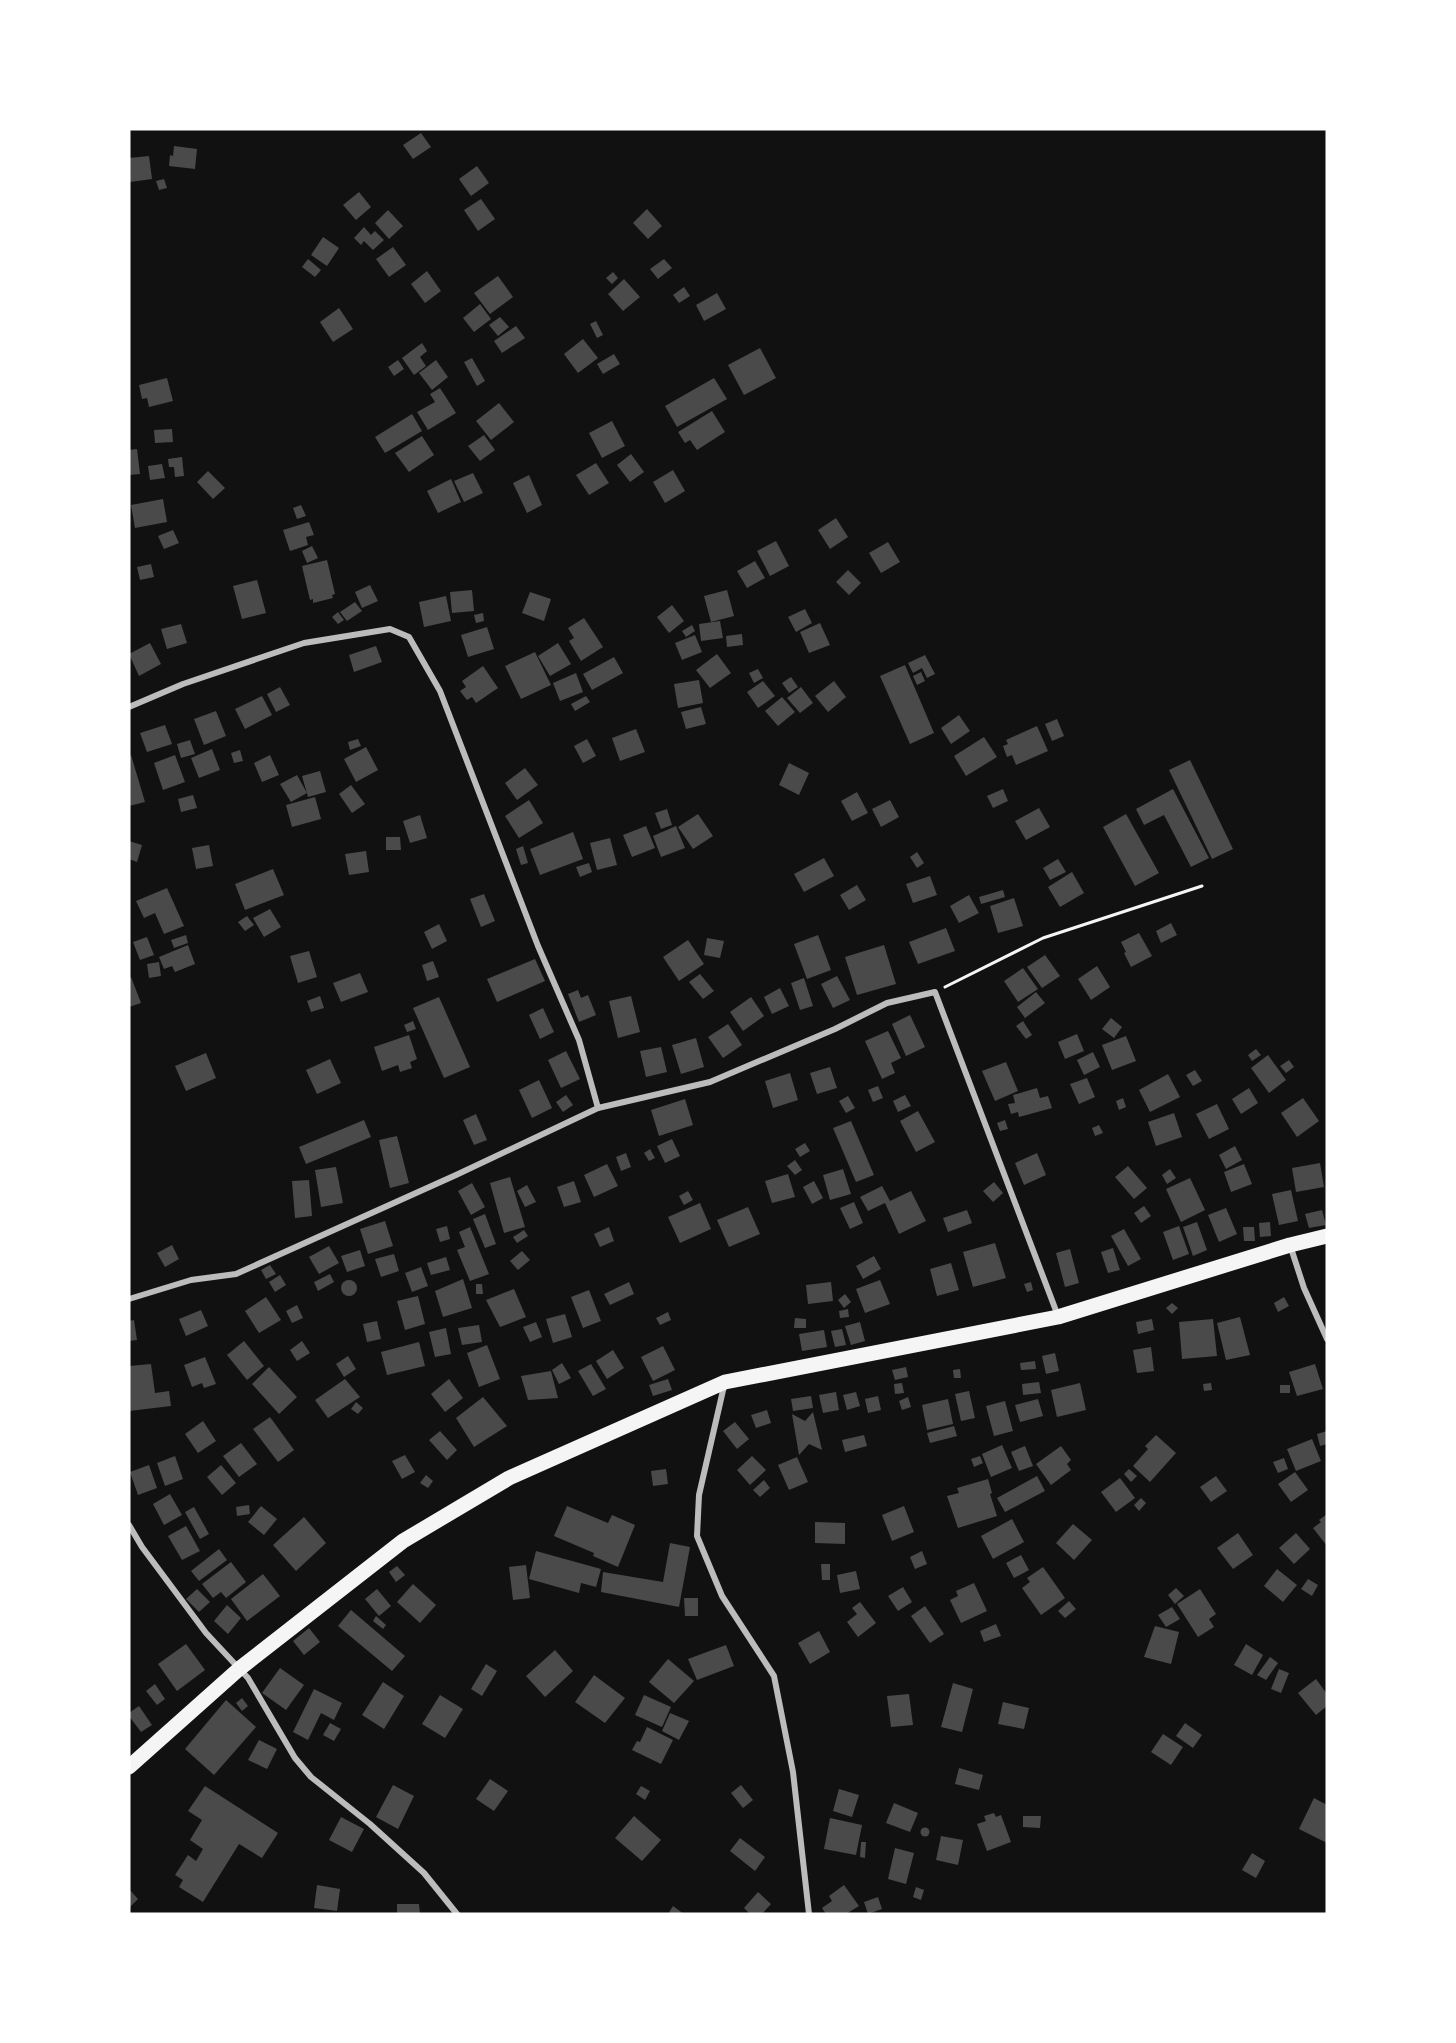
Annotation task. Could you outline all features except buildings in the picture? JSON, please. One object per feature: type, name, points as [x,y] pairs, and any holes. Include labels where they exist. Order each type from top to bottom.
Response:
[{"type":"highway","points":[[129,1767],[239,1669],[403,1541],[509,1478],[725,1382],[1058,1317],[1290,1245],[1327,1236]]},
{"type":"street","points":[[129,707],[183,684],[304,643],[390,628],[409,637],[440,691],[538,946],[579,1040],[598,1108]]},
{"type":"street","points":[[129,1299],[191,1280],[236,1274],[598,1108],[710,1082],[835,1029],[887,1003],[935,992],[1058,1317]]},
{"type":"street","points":[[1290,1245],[1304,1288],[1327,1339]]},
{"type":"street","points":[[725,1382],[699,1495],[697,1536],[722,1596],[774,1676],[793,1772],[809,1914]]},
{"type":"street","points":[[129,1525],[142,1547],[206,1633],[248,1678],[295,1758],[311,1777],[370,1824],[424,1873],[457,1914]]},
{"type":"path","points":[[935,992],[1043,938],[1202,885]]}]
